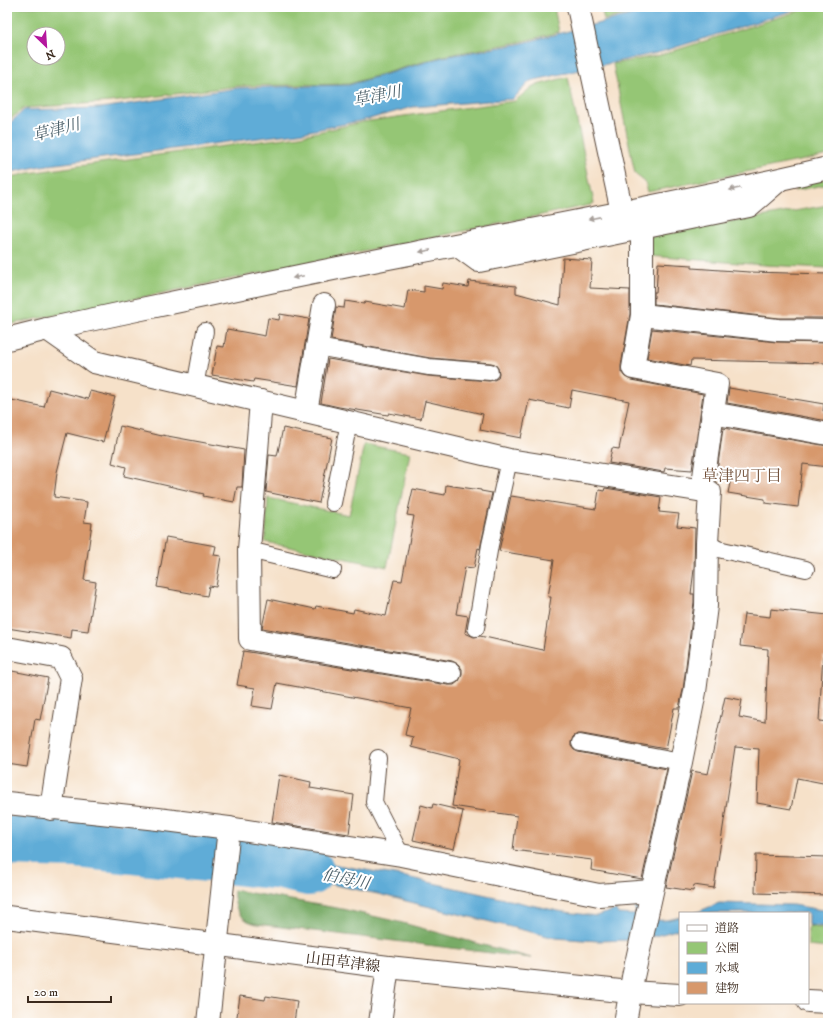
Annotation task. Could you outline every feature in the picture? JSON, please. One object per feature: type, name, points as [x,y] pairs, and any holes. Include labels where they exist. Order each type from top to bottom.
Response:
[{"type":"street","points":[[578,7],[622,212]]},
{"type":"street","points":[[7,339],[47,329],[779,180],[828,168]]},
{"type":"street","points":[[457,245],[479,262],[748,206],[779,180]]},
{"type":"street","points":[[642,227],[642,315],[633,368],[717,384],[702,491]]},
{"type":"street","points":[[306,412],[324,305]]},
{"type":"street","points":[[642,315],[778,330],[828,331]]},
{"type":"street","points":[[47,329],[94,362],[195,387],[261,401],[509,460],[710,492],[707,543],[706,606],[695,692],[681,762],[639,948],[625,1023]]},
{"type":"street","points":[[261,401],[248,550],[250,575],[250,639],[450,674]]},
{"type":"street","points":[[712,413],[828,434]]},
{"type":"street","points":[[7,648],[61,658],[71,678],[51,809]]},
{"type":"street","points":[[7,803],[51,809],[158,819],[228,838],[401,855],[599,895],[650,896]]},
{"type":"street","points":[[208,1023],[228,838]]},
{"type":"street","name":"山田草津線","points":[[7,917],[388,968],[630,992],[679,994]]},
{"type":"street","points":[[380,1023],[388,968]]},
{"type":"street","points":[[809,1001],[828,1002]]},
{"type":"lane","points":[[195,387],[205,331]]},
{"type":"lane","points":[[316,347],[429,367],[490,372]]},
{"type":"lane","points":[[333,503],[349,422]]},
{"type":"lane","points":[[476,628],[490,545],[509,460]]},
{"type":"lane","points":[[707,543],[718,549],[806,569]]},
{"type":"lane","points":[[248,550],[333,570]]},
{"type":"lane","points":[[580,743],[681,762]]},
{"type":"lane","points":[[378,758],[374,802],[401,855]]},
{"type":"green space","points":[[7,7],[554,7],[559,32],[520,42],[443,56],[349,84],[238,86],[111,102],[24,108],[7,122]]},
{"type":"green space","points":[[601,7],[654,7],[604,20]]},
{"type":"green space","points":[[811,7],[828,7],[828,155],[648,192],[645,182],[635,174],[613,64],[661,55]]},
{"type":"green space","points":[[568,77],[594,203],[590,205],[7,325],[7,178],[29,173],[300,136],[363,122],[515,101],[533,86]]},
{"type":"green space","points":[[828,179],[828,184],[794,191],[800,184]]},
{"type":"green space","points":[[828,205],[828,268],[764,265],[649,256],[649,237]]},
{"type":"green space","points":[[364,444],[410,453],[387,567],[265,542],[268,498],[349,515]]},
{"type":"green space","points":[[234,890],[342,909],[399,922],[531,958],[257,924],[248,921],[239,913],[234,898]]},
{"type":"green space","points":[[809,926],[828,929],[828,948],[809,946]]},
{"type":"water","name":"草津川","points":[[661,7],[804,7],[661,52],[530,81],[513,99],[413,107],[369,119],[305,132],[41,166],[7,173],[7,126],[24,110],[101,108],[238,88],[349,85],[443,57],[519,44]]},
{"type":"water","points":[[243,851],[314,861],[406,877],[558,911],[596,916],[616,910],[618,914],[636,915],[634,904],[650,917],[655,919],[665,920],[679,917],[679,929],[655,936],[629,940],[598,941],[555,938],[378,894],[273,872],[240,868]]},
{"type":"water","points":[[719,903],[793,905],[828,911],[828,927],[809,925],[809,912],[697,912]]},
{"type":"building","points":[[563,258],[592,260],[590,288],[630,290],[630,314],[621,366],[621,372],[625,377],[631,380],[703,394],[692,470],[665,468],[664,472],[609,463],[612,448],[619,449],[629,401],[572,390],[569,408],[529,400],[521,438],[480,430],[483,414],[425,401],[421,419],[389,413],[388,415],[321,403],[328,359],[428,376],[489,381],[498,378],[498,368],[495,364],[491,363],[430,358],[331,340],[336,307],[344,308],[345,301],[364,304],[365,302],[405,309],[408,290],[424,292],[424,286],[442,289],[443,283],[468,287],[469,281],[516,286],[516,293],[560,305]]},
{"type":"building","points":[[658,263],[692,265],[692,268],[749,272],[828,274],[828,318],[779,318],[654,304]]},
{"type":"building","points":[[280,314],[309,319],[298,386],[254,379],[253,382],[212,375],[217,346],[224,347],[227,329],[265,336],[268,318],[279,320]]},
{"type":"building","points":[[652,329],[777,342],[828,343],[828,363],[691,360],[690,366],[647,358]]},
{"type":"building","points":[[729,388],[824,404],[823,411],[828,412],[828,421],[727,403]]},
{"type":"building","points":[[49,389],[88,399],[90,391],[115,397],[103,442],[67,433],[57,472],[54,497],[87,502],[84,522],[92,523],[84,580],[96,582],[88,631],[72,629],[71,638],[7,628],[7,399],[44,407]]},
{"type":"building","points":[[120,426],[162,436],[244,450],[242,487],[237,487],[234,502],[203,496],[204,494],[124,476],[126,467],[112,463]]},
{"type":"building","points":[[283,428],[332,438],[319,503],[266,492],[269,455],[277,456]]},
{"type":"building","points":[[723,428],[828,446],[828,467],[803,464],[798,507],[765,503],[765,499],[728,493],[732,473],[717,472]]},
{"type":"building","points":[[446,485],[492,493],[480,549],[478,548],[474,568],[465,567],[456,614],[468,616],[465,633],[474,637],[480,636],[543,650],[551,597],[548,597],[554,560],[499,551],[511,496],[596,509],[599,490],[604,491],[605,488],[661,497],[659,512],[679,514],[677,526],[695,528],[694,569],[691,594],[694,594],[694,602],[683,690],[679,708],[674,708],[666,749],[582,734],[577,734],[573,737],[571,742],[571,746],[578,752],[667,769],[642,879],[591,870],[592,860],[513,850],[517,816],[452,806],[459,759],[411,747],[413,737],[405,735],[411,708],[277,683],[272,709],[252,706],[255,688],[237,685],[243,651],[448,685],[454,685],[459,681],[462,675],[462,669],[458,664],[452,661],[262,628],[268,599],[315,609],[316,606],[353,613],[354,609],[386,616],[394,580],[402,581],[414,516],[407,515],[413,489],[445,495]]},
{"type":"building","points":[[166,537],[216,546],[214,555],[221,556],[216,587],[209,586],[207,596],[157,587]]},
{"type":"building","points":[[771,609],[828,615],[828,657],[823,656],[819,721],[828,722],[828,784],[797,778],[791,809],[757,803],[759,749],[735,747],[714,888],[694,885],[693,891],[666,887],[692,771],[708,774],[725,697],[742,700],[739,717],[765,722],[768,649],[740,646],[744,614],[770,617]]},
{"type":"building","points":[[7,670],[48,678],[40,720],[35,719],[27,767],[7,764]]},
{"type":"building","points":[[279,775],[311,782],[310,788],[354,795],[349,834],[272,822]]},
{"type":"building","points":[[433,804],[463,811],[454,849],[413,840],[421,805],[432,808]]},
{"type":"building","points":[[756,855],[828,857],[828,895],[755,893]]},
{"type":"building","points":[[240,996],[265,1000],[266,996],[297,1001],[294,1023],[236,1023]]},
{"type":"waterway","name":"伯母川","points":[[7,841],[75,843],[282,865],[309,871]]},
{"type":"district","name":"草津四丁目","points":[[742,475]]}]
